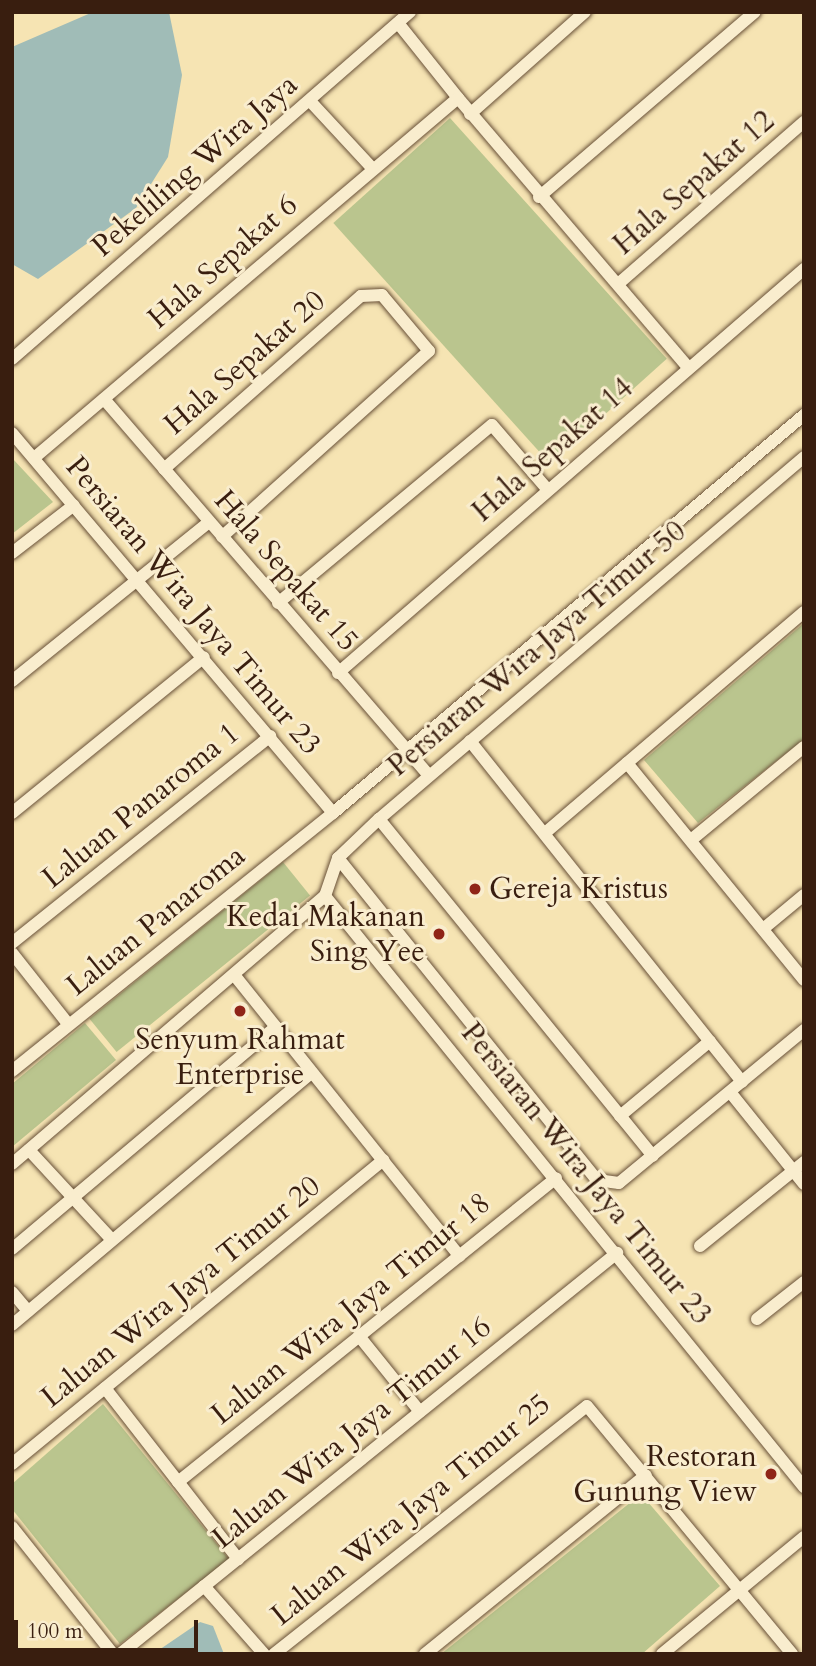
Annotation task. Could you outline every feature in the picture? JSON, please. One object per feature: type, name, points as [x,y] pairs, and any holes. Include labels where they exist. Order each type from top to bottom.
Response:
[{"type":"street","name":"Pekeliling Wira Jaya","points":[[12,359],[410,12]]},
{"type":"street","points":[[470,114],[585,12]]},
{"type":"street","points":[[540,197],[755,12]]},
{"type":"street","points":[[398,23],[452,101],[470,114],[689,368]]},
{"type":"street","points":[[310,101],[372,168]]},
{"type":"street","name":"Hala Sepakat 6","points":[[34,458],[452,101]]},
{"type":"street","name":"Hala Sepakat 12","points":[[618,284],[804,122]]},
{"type":"street","name":"Hala Sepakat 14","points":[[338,673],[547,489],[804,269]]},
{"type":"street","name":"Hala Sepakat 20","points":[[164,469],[361,296],[382,295],[429,351],[222,537]]},
{"type":"street","name":"Hala Sepakat 15","points":[[104,399],[338,673],[429,775]]},
{"type":"street","name":"Laluan Panaroma","points":[[12,1071],[333,813],[804,415]]},
{"type":"street","points":[[278,603],[492,425],[547,489]]},
{"type":"street","name":"Persiaran Wira Jaya Timur 23","points":[[12,433],[204,657],[333,813]]},
{"type":"street","name":"Persiaran Wira Jaya Timur 50","points":[[326,896],[338,858],[379,818],[804,457]]},
{"type":"street","points":[[12,554],[74,505]]},
{"type":"street","points":[[12,681],[209,522]]},
{"type":"street","points":[[545,834],[804,612]]},
{"type":"street","points":[[12,813],[204,657]]},
{"type":"street","name":"Laluan Panaroma 1","points":[[12,943],[270,736]]},
{"type":"street","points":[[470,741],[742,1082]]},
{"type":"street","points":[[691,840],[804,747]]},
{"type":"street","points":[[627,763],[804,980]]},
{"type":"street","points":[[379,818],[653,1156]]},
{"type":"street","points":[[338,858],[589,1172],[619,1183],[804,1030]]},
{"type":"street","points":[[763,929],[804,895]]},
{"type":"street","points":[[12,1164],[326,896]]},
{"type":"street","name":"Persiaran Wira Jaya Timur 23","points":[[326,896],[804,1487]]},
{"type":"street","points":[[12,953],[68,1024]]},
{"type":"street","points":[[235,976],[459,1256]]},
{"type":"street","points":[[12,1250],[276,1027]]},
{"type":"street","points":[[620,1116],[710,1041]]},
{"type":"street","points":[[12,1325],[312,1072]]},
{"type":"street","points":[[730,1092],[804,1184]]},
{"type":"street","points":[[29,1150],[112,1240]]},
{"type":"street","name":"Laluan Wira Jaya Timur 20","points":[[12,1464],[383,1160]]},
{"type":"street","points":[[700,1246],[804,1162]]},
{"type":"street","name":"Laluan Wira Jaya Timur 18","points":[[178,1482],[556,1178]]},
{"type":"street","name":"Laluan Wira Jaya Timur 16","points":[[120,1654],[617,1253]]},
{"type":"street","points":[[757,1319],[804,1282]]},
{"type":"street","points":[[12,1292],[28,1311]]},
{"type":"street","points":[[359,1336],[420,1412]]},
{"type":"street","points":[[105,1388],[238,1559]]},
{"type":"street","name":"Laluan Wira Jaya Timur 25","points":[[274,1654],[581,1406],[593,1408],[646,1475]]},
{"type":"street","points":[[425,1654],[646,1475],[792,1654]]},
{"type":"street","points":[[12,1527],[113,1654]]},
{"type":"street","points":[[662,1654],[804,1536]]},
{"type":"street","points":[[204,1586],[264,1654]]},
{"type":"green space","points":[[450,118],[667,359],[550,464],[333,223]]},
{"type":"green space","points":[[12,458],[53,502],[12,534]]},
{"type":"green space","points":[[804,623],[804,739],[698,823],[644,760]]},
{"type":"green space","points":[[283,862],[310,895],[117,1052],[89,1019]]},
{"type":"green space","points":[[85,1023],[116,1060],[12,1147],[12,1084]]},
{"type":"green space","points":[[103,1404],[229,1559],[120,1644],[12,1509],[12,1484]]},
{"type":"green space","points":[[641,1494],[720,1586],[642,1654],[441,1654]]},
{"type":"water","points":[[93,12],[169,12],[182,75],[168,157],[136,208],[38,279],[12,264],[12,47]]},
{"type":"water","points":[[200,1622],[213,1626],[224,1654],[153,1654]]},
{"type":"place","name":"Gereja Kristus","points":[[475,889]]},
{"type":"place","name":"Kedai Makanan Sing Yee","points":[[439,934]]},
{"type":"place","name":"Senyum Rahmat Enterprise","points":[[240,1011]]},
{"type":"place","name":"Restoran Gunung View","points":[[771,1474]]}]
